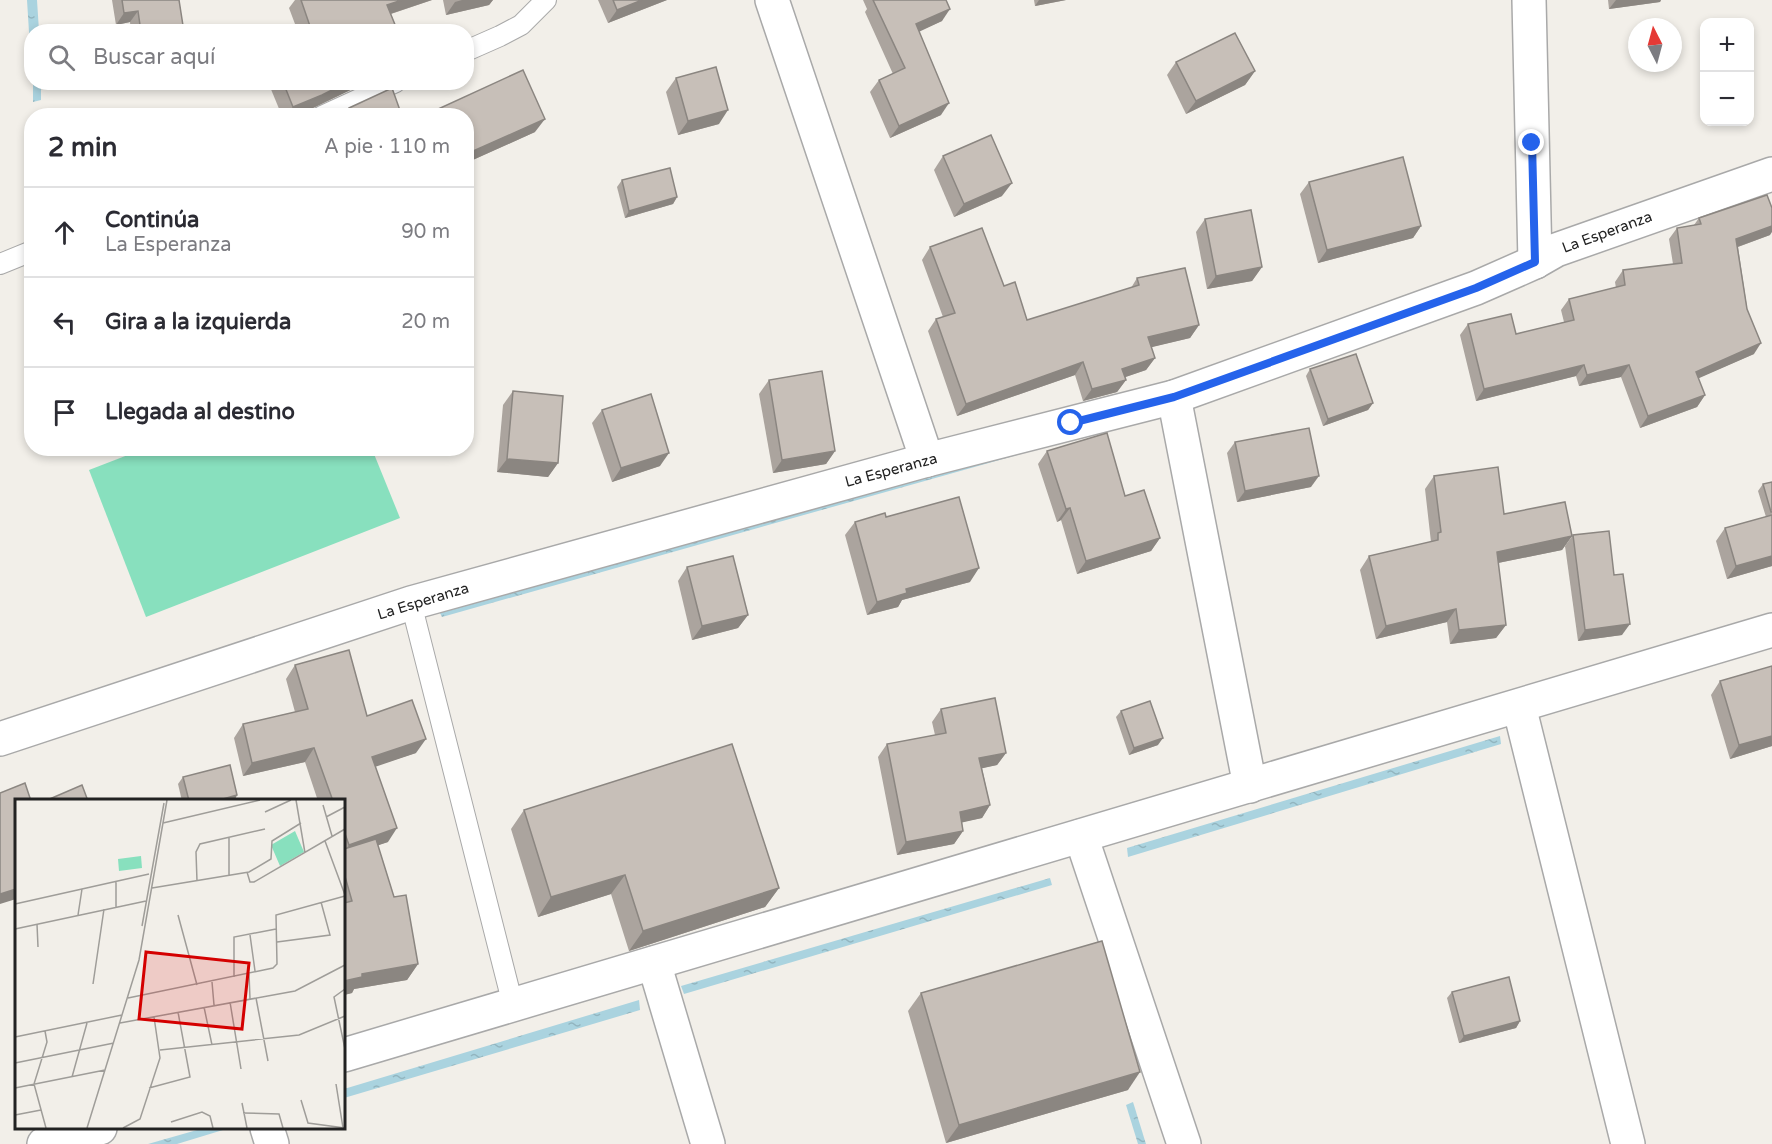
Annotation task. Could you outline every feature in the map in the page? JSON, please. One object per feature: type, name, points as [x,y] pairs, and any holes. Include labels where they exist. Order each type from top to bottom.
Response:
[{"type":"street","points":[[772,0],[927,460]]},
{"type":"street","points":[[1529,0],[1535,262]]},
{"type":"street","name":"La Esperanza","points":[[0,739],[411,603],[927,460],[1174,397],[1476,288],[1557,250],[1772,174]]},
{"type":"street","points":[[1174,397],[1250,786]]},
{"type":"street","points":[[345,1055],[1772,630]]},
{"type":"street","points":[[1519,706],[1628,1144]]},
{"type":"street","points":[[1081,836],[1184,1144]]},
{"type":"street","points":[[654,963],[708,1144]]},
{"type":"street","points":[[44,1144],[96,1129]]},
{"type":"street","points":[[267,1129],[272,1144]]},
{"type":"lane","points":[[474,47],[521,25],[546,0]]},
{"type":"lane","points":[[339,108],[379,90]]},
{"type":"lane","points":[[0,264],[24,254]]},
{"type":"lane","points":[[411,603],[513,1005]]},
{"type":"green space","points":[[125,456],[375,456],[400,518],[146,617],[89,470]]},
{"type":"water","points":[[27,0],[37,0],[39,24],[28,24]]},
{"type":"water","points":[[33,90],[41,90],[41,100],[33,102]]},
{"type":"water","points":[[1140,417],[1141,420],[442,617],[440,613]]},
{"type":"water","points":[[1500,736],[1501,744],[1128,857],[1127,848]]},
{"type":"water","points":[[1050,878],[1052,885],[684,994],[681,986]]},
{"type":"water","points":[[639,1000],[640,1010],[345,1098],[345,1089]]},
{"type":"water","points":[[1133,1102],[1146,1144],[1138,1144],[1126,1105]]},
{"type":"water","points":[[200,1129],[223,1129],[177,1144],[148,1144]]},
{"type":"building","points":[[122,0],[179,0],[183,24],[140,24],[138,11],[124,13]]},
{"type":"building","points":[[301,0],[402,0],[387,5],[395,24],[309,24]]},
{"type":"building","points":[[613,0],[642,0],[617,10]]},
{"type":"building","points":[[873,0],[946,0],[950,9],[916,24],[949,103],[899,126],[879,80],[905,68]]},
{"type":"building","points":[[1235,33],[1255,71],[1196,101],[1176,62]]},
{"type":"building","points":[[716,67],[728,110],[688,121],[676,78]]},
{"type":"building","points":[[523,70],[545,119],[474,151],[474,108],[440,108]]},
{"type":"building","points":[[286,90],[332,90],[322,95],[293,107]]},
{"type":"building","points":[[388,90],[393,90],[399,108],[349,108]]},
{"type":"building","points":[[991,135],[1012,183],[964,204],[943,156]]},
{"type":"building","points":[[1403,157],[1421,226],[1327,250],[1309,182]]},
{"type":"building","points":[[670,168],[677,197],[629,211],[622,180]]},
{"type":"building","points":[[1767,195],[1772,208],[1772,226],[1736,239],[1747,309],[1761,343],[1696,372],[1705,395],[1648,416],[1629,365],[1587,375],[1584,365],[1484,389],[1468,324],[1511,314],[1516,334],[1574,320],[1569,299],[1625,285],[1623,270],[1682,263],[1677,228],[1701,224],[1699,218]]},
{"type":"building","points":[[1251,210],[1262,267],[1216,276],[1205,219]]},
{"type":"building","points":[[982,228],[1004,286],[1015,282],[1027,320],[1139,285],[1137,278],[1185,268],[1199,325],[1148,337],[1155,358],[1122,369],[1126,380],[1092,389],[1083,362],[966,404],[936,319],[955,313],[930,247]]},
{"type":"building","points":[[1356,354],[1373,403],[1328,419],[1310,369]]},
{"type":"building","points":[[822,371],[835,451],[782,460],[769,380]]},
{"type":"building","points":[[513,391],[563,396],[558,463],[507,459]]},
{"type":"building","points":[[651,394],[669,453],[621,468],[602,410]]},
{"type":"building","points":[[1309,428],[1319,476],[1245,491],[1235,442]]},
{"type":"building","points":[[1107,433],[1125,496],[1144,490],[1160,538],[1086,561],[1070,508],[1066,509],[1047,451]]},
{"type":"building","points":[[1498,467],[1504,514],[1565,502],[1572,536],[1497,552],[1506,625],[1459,630],[1456,609],[1386,626],[1369,556],[1438,540],[1438,533],[1441,532],[1434,476]]},
{"type":"building","points":[[1772,482],[1772,512],[1771,512],[1763,484]]},
{"type":"building","points":[[959,497],[979,568],[906,589],[907,593],[877,602],[855,522],[885,513],[886,517]]},
{"type":"building","points":[[1772,515],[1772,556],[1736,566],[1725,528]]},
{"type":"building","points":[[1609,531],[1614,575],[1623,574],[1630,624],[1585,630],[1573,535]]},
{"type":"building","points":[[733,556],[748,615],[702,626],[687,567]]},
{"type":"building","points":[[349,650],[367,716],[412,700],[426,739],[372,757],[397,828],[349,845],[345,834],[345,799],[332,799],[314,748],[252,763],[243,724],[308,709],[295,665]]},
{"type":"building","points":[[1772,666],[1772,736],[1739,745],[1720,681]]},
{"type":"building","points":[[995,698],[1006,753],[979,758],[990,805],[960,812],[963,831],[906,842],[887,744],[946,733],[941,709]]},
{"type":"building","points":[[1150,701],[1163,738],[1134,748],[1121,711]]},
{"type":"building","points":[[732,744],[779,888],[643,931],[625,875],[551,897],[524,810]]},
{"type":"building","points":[[230,765],[237,795],[223,799],[188,799],[183,777]]},
{"type":"building","points":[[25,783],[30,799],[15,799],[15,889],[0,894],[0,793]]},
{"type":"building","points":[[82,785],[87,799],[50,799]]},
{"type":"building","points":[[376,839],[394,897],[406,895],[418,964],[362,974],[362,977],[345,981],[345,903],[352,901],[345,876],[345,849]]},
{"type":"building","points":[[1102,941],[1140,1072],[959,1125],[921,993]]},
{"type":"building","points":[[1509,977],[1520,1021],[1464,1036],[1452,992]]},
{"type":"route","points":[[1071,423],[1174,397],[1476,288],[1535,262],[1532,143]]}]
